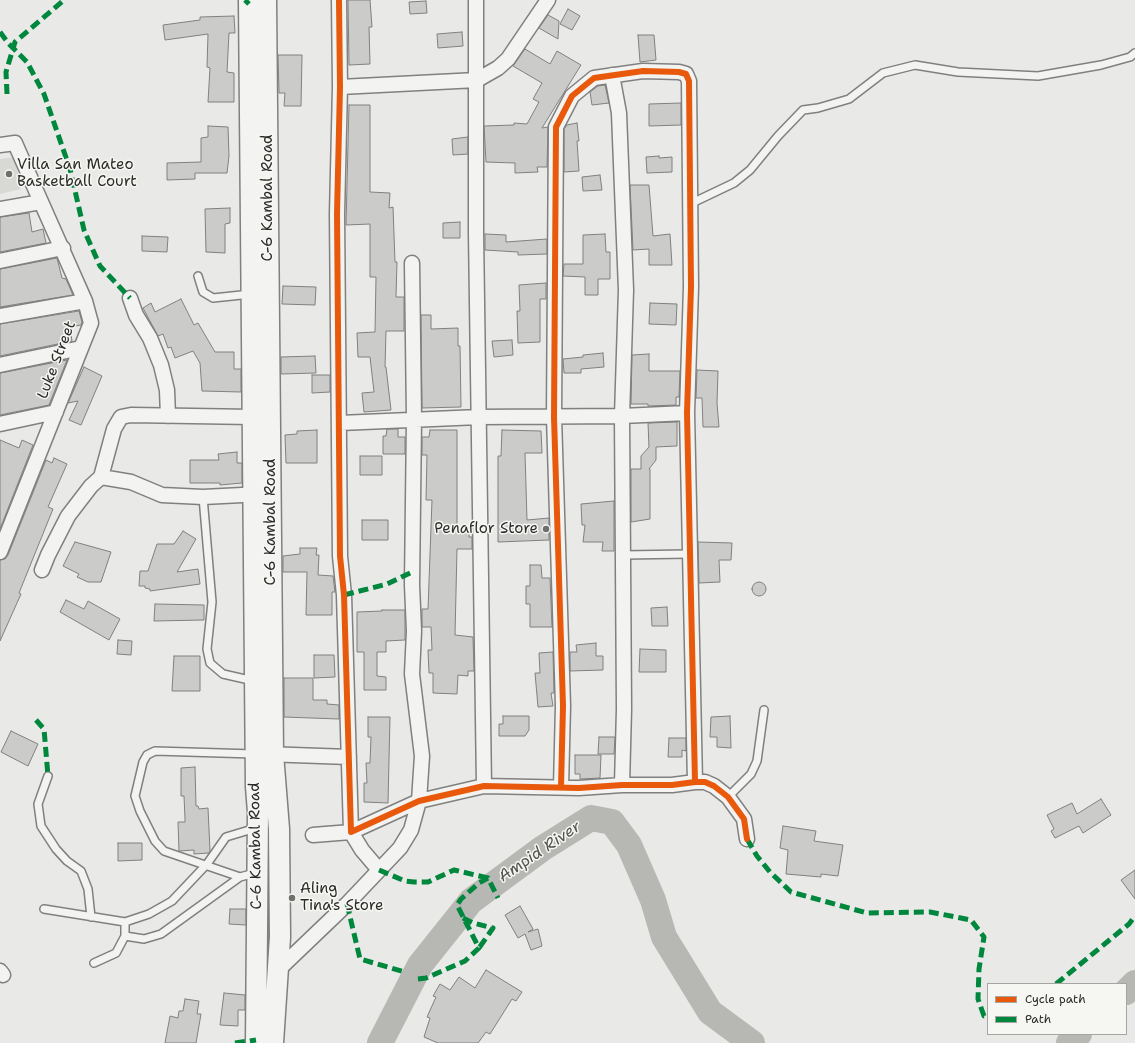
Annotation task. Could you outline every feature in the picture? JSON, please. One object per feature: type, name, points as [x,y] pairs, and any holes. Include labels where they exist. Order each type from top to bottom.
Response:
[{"type":"main road","name":"C-6 Kambal Road","points":[[249,0],[253,417],[262,494],[254,682],[264,754],[279,814],[280,937],[273,1043]]},
{"type":"main road","name":"C-6 Kambal Road","points":[[256,1043],[249,874],[257,827],[264,754],[262,494],[266,0]]},
{"type":"street","points":[[339,0],[340,87],[337,214],[340,556],[344,595],[351,832],[362,850],[379,870]]},
{"type":"street","points":[[476,0],[476,233],[484,786]]},
{"type":"street","points":[[340,87],[477,80],[498,68],[508,59],[548,0]]},
{"type":"street","points":[[561,787],[563,706],[554,417],[556,127],[572,96],[594,78],[643,71],[679,72],[686,74],[690,88],[692,203],[687,413],[695,782]]},
{"type":"street","points":[[612,76],[619,113],[626,290],[622,416],[624,730],[622,785]]},
{"type":"street","name":"Luke Street","points":[[0,552],[91,322],[85,301],[63,248],[18,150],[14,143],[4,144]]},
{"type":"street","points":[[0,209],[41,202]]},
{"type":"street","points":[[0,261],[63,248]]},
{"type":"street","points":[[277,971],[347,904],[400,848],[411,830],[419,801],[422,756],[412,674],[414,631],[412,585],[414,419],[412,263]]},
{"type":"street","points":[[130,298],[136,315],[150,338],[161,365],[167,390],[168,416]]},
{"type":"street","points":[[0,316],[85,301]]},
{"type":"street","points":[[0,365],[81,348]]},
{"type":"street","points":[[0,424],[56,412]]},
{"type":"street","points":[[340,423],[479,417],[622,416],[687,413]]},
{"type":"street","points":[[42,570],[68,516],[91,486],[101,477],[114,429],[121,416],[253,417]]},
{"type":"street","points":[[101,477],[131,482],[162,494],[203,497],[262,494]]},
{"type":"street","points":[[264,754],[349,758]]},
{"type":"street","points":[[313,835],[351,832],[419,801],[484,786],[579,788],[622,785],[672,785],[705,782],[714,786],[728,796],[744,819],[747,839]]},
{"type":"lane","points":[[692,203],[734,183],[750,170],[778,136],[803,110],[818,108],[849,99],[883,73],[915,65],[958,72],[1038,76],[1087,68],[1130,57],[1135,53]]},
{"type":"lane","points":[[198,276],[204,292],[213,298],[251,294]]},
{"type":"lane","points":[[203,497],[212,602],[207,649],[210,663],[223,674],[254,682]]},
{"type":"lane","points":[[623,555],[689,554]]},
{"type":"lane","points":[[728,796],[752,774],[757,761],[764,710]]},
{"type":"lane","points":[[249,874],[207,864],[164,851],[156,841],[140,811],[135,796],[143,762],[147,755],[155,751],[264,754]]},
{"type":"lane","points":[[48,776],[38,804],[41,826],[56,849],[67,861],[81,872],[88,889],[91,917]]},
{"type":"lane","points":[[44,909],[125,922],[149,914],[166,905],[207,864],[226,837],[257,827]]},
{"type":"lane","points":[[125,936],[144,939],[161,934],[249,874]]},
{"type":"lane","points":[[94,963],[116,952],[125,936],[125,922]]},
{"type":"shaded area","name":"Villa San Mateo Basketball Court","points":[[15,157],[21,189],[0,194],[0,159]]},
{"type":"building","points":[[348,0],[370,0],[372,27],[369,27],[370,64],[349,65]]},
{"type":"building","points":[[426,1],[427,13],[410,14],[409,2]]},
{"type":"building","points":[[568,9],[580,16],[572,30],[560,24]]},
{"type":"building","points":[[548,15],[559,21],[558,39],[539,28]]},
{"type":"building","points":[[234,16],[235,33],[229,33],[227,72],[234,73],[234,102],[208,102],[210,68],[207,67],[208,34],[165,40],[163,25],[200,20],[200,17]]},
{"type":"building","points":[[462,32],[463,46],[438,48],[437,34]]},
{"type":"building","points":[[638,35],[654,35],[656,60],[640,62]]},
{"type":"building","points":[[525,49],[550,64],[557,51],[581,65],[542,128],[548,127],[547,167],[537,167],[538,172],[515,173],[515,163],[486,162],[484,126],[514,125],[514,123],[527,124],[539,102],[533,99],[542,83],[513,66]]},
{"type":"building","points":[[278,55],[302,55],[301,106],[284,106],[285,93],[279,93]]},
{"type":"building","points":[[605,85],[609,103],[592,105],[590,92],[598,86]]},
{"type":"building","points":[[681,103],[681,125],[649,126],[649,104]]},
{"type":"building","points":[[349,105],[370,105],[370,192],[390,193],[389,208],[393,207],[395,262],[397,262],[396,297],[404,297],[404,331],[386,331],[385,367],[391,410],[364,412],[362,393],[374,392],[370,357],[358,357],[357,333],[375,332],[376,277],[370,277],[370,224],[346,225]]},
{"type":"building","points":[[577,123],[579,141],[577,141],[579,171],[564,172],[564,129],[567,125]]},
{"type":"building","points":[[208,126],[228,127],[229,156],[227,173],[195,173],[195,179],[167,180],[167,163],[201,162],[201,138],[208,137]]},
{"type":"building","points":[[468,137],[468,154],[453,155],[452,139]]},
{"type":"building","points":[[659,156],[659,158],[672,157],[672,172],[647,173],[646,157]]},
{"type":"building","points":[[600,175],[602,190],[583,191],[582,177]]},
{"type":"building","points":[[630,185],[649,185],[653,236],[670,234],[672,265],[649,265],[649,249],[633,250]]},
{"type":"building","points":[[230,208],[230,223],[225,224],[225,253],[206,252],[205,209]]},
{"type":"building","points":[[29,213],[32,232],[43,229],[46,243],[0,252],[0,217]]},
{"type":"building","points":[[460,222],[460,238],[443,238],[443,223]]},
{"type":"building","points":[[485,234],[506,235],[506,242],[547,239],[547,254],[518,255],[518,252],[485,250]]},
{"type":"building","points":[[605,234],[606,252],[610,252],[610,279],[598,279],[598,295],[585,295],[585,277],[563,276],[564,264],[583,264],[583,235]]},
{"type":"building","points":[[142,236],[168,237],[167,252],[142,251]]},
{"type":"building","points":[[57,258],[62,278],[66,279],[73,295],[0,307],[0,269]]},
{"type":"building","points":[[546,283],[546,299],[540,299],[540,342],[518,343],[517,311],[520,311],[519,285]]},
{"type":"building","points":[[283,286],[316,287],[315,305],[282,304]]},
{"type":"building","points":[[181,299],[194,325],[198,323],[215,352],[234,352],[234,369],[241,369],[241,392],[202,391],[200,363],[193,351],[175,358],[171,347],[168,348],[163,334],[158,336],[143,308],[151,303],[155,312]]},
{"type":"building","points":[[650,303],[677,304],[676,325],[649,324]]},
{"type":"building","points":[[79,311],[82,322],[81,325],[70,327],[72,341],[0,356],[0,324]]},
{"type":"building","points":[[421,315],[431,315],[431,329],[458,328],[458,346],[460,346],[461,407],[422,408]]},
{"type":"building","points":[[512,340],[513,355],[494,357],[492,341]]},
{"type":"building","points":[[603,353],[604,367],[581,369],[581,373],[564,373],[563,359]]},
{"type":"building","points":[[649,354],[649,371],[680,371],[679,397],[676,397],[676,405],[648,406],[648,404],[631,404],[632,355]]},
{"type":"building","points":[[315,356],[316,373],[281,374],[281,357]]},
{"type":"building","points":[[67,360],[49,405],[0,415],[0,373]]},
{"type":"building","points":[[84,367],[102,376],[81,425],[69,420],[78,401],[68,403]]},
{"type":"building","points":[[697,370],[718,371],[717,403],[719,427],[703,427],[702,398],[696,398]]},
{"type":"building","points":[[312,375],[330,375],[330,392],[312,393]]},
{"type":"building","points":[[677,422],[677,446],[656,447],[656,460],[649,469],[650,519],[631,522],[631,469],[641,469],[641,456],[649,447],[648,423]]},
{"type":"building","points":[[387,429],[398,429],[398,437],[405,437],[405,454],[383,454],[383,436],[386,436]]},
{"type":"building","points":[[317,430],[317,463],[286,463],[285,435],[297,434],[297,431]]},
{"type":"building","points":[[430,430],[457,430],[457,533],[469,533],[469,537],[472,537],[472,549],[457,549],[455,635],[473,637],[474,671],[468,671],[468,676],[458,675],[457,694],[433,693],[433,673],[429,673],[428,650],[432,650],[431,627],[422,627],[422,609],[428,609],[432,500],[426,500],[427,455],[422,455],[422,437],[429,437]]},
{"type":"building","points":[[502,430],[541,431],[542,453],[525,453],[527,520],[549,518],[549,540],[498,542],[498,456],[501,456]]},
{"type":"building","points":[[0,440],[19,448],[22,440],[33,445],[0,529]]},
{"type":"building","points":[[237,452],[237,463],[242,463],[242,483],[220,485],[220,483],[190,483],[190,460],[219,460],[218,454]]},
{"type":"building","points":[[360,456],[382,456],[382,475],[360,475]]},
{"type":"building","points":[[54,458],[67,464],[48,507],[53,509],[19,593],[21,594],[0,641],[0,560],[5,559],[8,555],[46,460],[52,463]]},
{"type":"building","points":[[614,501],[614,551],[602,551],[603,542],[583,542],[585,525],[582,525],[581,504]]},
{"type":"building","points":[[362,520],[388,520],[388,540],[362,540]]},
{"type":"building","points":[[183,531],[196,539],[177,572],[198,569],[200,584],[150,591],[150,589],[145,588],[145,586],[139,586],[140,571],[148,571],[157,544],[174,544]]},
{"type":"building","points":[[75,542],[111,552],[101,582],[88,582],[77,577],[79,574],[63,566]]},
{"type":"building","points":[[698,542],[732,543],[731,560],[719,560],[720,582],[699,583]]},
{"type":"building","points":[[300,548],[317,548],[316,555],[319,555],[318,575],[333,576],[335,592],[332,592],[332,615],[306,615],[307,572],[283,572],[283,556],[300,554]]},
{"type":"building","points":[[530,565],[541,565],[542,578],[550,578],[552,627],[530,627],[530,604],[526,604],[526,586],[530,586]]},
{"type":"building","points":[[759,582],[764,584],[766,589],[764,594],[759,596],[754,594],[752,589],[754,584]]},
{"type":"building","points":[[66,600],[84,609],[88,601],[120,619],[109,640],[60,612]]},
{"type":"building","points":[[155,604],[204,605],[204,620],[154,621]]},
{"type":"building","points":[[667,607],[668,626],[652,626],[651,608]]},
{"type":"building","points":[[405,610],[405,640],[386,641],[386,652],[377,652],[377,676],[386,677],[386,690],[364,690],[364,652],[357,652],[357,612]]},
{"type":"building","points":[[118,640],[132,641],[131,655],[117,654]]},
{"type":"building","points":[[596,643],[596,656],[603,656],[603,670],[570,671],[570,652],[577,652],[576,645]]},
{"type":"building","points":[[640,649],[666,650],[666,672],[639,672]]},
{"type":"building","points":[[553,652],[554,693],[551,693],[553,706],[538,707],[535,673],[540,673],[539,653]]},
{"type":"building","points":[[314,655],[334,655],[335,677],[314,678]]},
{"type":"building","points":[[174,656],[200,656],[200,691],[172,691]]},
{"type":"building","points":[[284,678],[313,678],[313,700],[327,700],[327,704],[339,705],[339,719],[284,717]]},
{"type":"building","points":[[503,716],[529,716],[529,730],[525,736],[499,736],[499,724],[503,724]]},
{"type":"building","points":[[730,716],[731,748],[717,747],[717,737],[710,737],[711,717]]},
{"type":"building","points":[[368,717],[390,717],[388,803],[364,802],[364,783],[367,783],[366,763],[370,763],[371,737],[368,737]]},
{"type":"building","points":[[11,731],[38,744],[28,766],[1,752]]},
{"type":"building","points":[[599,737],[615,737],[614,754],[598,754]]},
{"type":"building","points":[[669,738],[686,738],[686,751],[682,750],[682,757],[668,757]]},
{"type":"building","points":[[575,755],[601,755],[600,778],[580,779],[580,774],[575,774]]},
{"type":"building","points":[[195,767],[196,806],[198,806],[199,809],[208,808],[209,853],[194,854],[194,850],[179,851],[178,822],[185,822],[184,796],[181,796],[181,768]]},
{"type":"building","points":[[1101,799],[1111,815],[1083,833],[1079,826],[1055,838],[1051,831],[1054,829],[1047,815],[1072,803],[1077,814]]},
{"type":"building","points":[[783,826],[816,831],[814,841],[843,845],[838,876],[821,874],[821,877],[786,874],[788,850],[780,848]]},
{"type":"building","points":[[118,843],[142,843],[142,860],[118,861]]},
{"type":"building","points":[[1135,870],[1135,899],[1121,880]]},
{"type":"building","points":[[520,906],[533,929],[528,932],[538,929],[542,946],[531,950],[525,934],[518,938],[505,915]]},
{"type":"building","points":[[230,909],[246,909],[246,925],[229,924]]},
{"type":"building","points":[[486,970],[522,992],[516,1001],[512,999],[490,1034],[486,1032],[478,1043],[438,1043],[424,1037],[430,1018],[427,1017],[436,997],[433,996],[440,984],[450,990],[459,977],[475,988]]},
{"type":"building","points":[[224,993],[245,995],[245,1010],[238,1010],[238,1026],[220,1025]]},
{"type":"building","points":[[185,999],[199,1001],[197,1014],[201,1014],[196,1043],[165,1043],[170,1016],[178,1018],[179,1011],[183,1011]]},
{"type":"waterway","name":"Ampid River","points":[[380,1043],[420,965],[471,901],[543,848],[591,818],[612,822],[629,845],[653,900],[664,937],[710,1012],[752,1043]]},
{"type":"waterway","name":"Ampid River","points":[[1127,991],[1135,983]]},
{"type":"waterway","name":"Ampid River","points":[[1069,1043],[1078,1035]]},
{"type":"marked path","points":[[7,94],[6,72],[15,42],[64,0]]},
{"type":"marked path","points":[[245,0],[249,4]]},
{"type":"marked path","points":[[0,32],[8,43],[27,62],[44,94],[70,169],[84,230],[100,266],[130,298]]},
{"type":"marked path","points":[[344,595],[387,584],[412,572]]},
{"type":"marked path","points":[[36,720],[44,729],[48,776]]},
{"type":"marked path","points":[[747,839],[757,856],[770,872],[791,892],[867,913],[930,912],[971,920],[984,937],[979,969],[978,999],[984,1016],[987,1016]]},
{"type":"marked path","points":[[379,870],[405,881],[414,882],[428,882],[454,870],[488,878],[498,898]]},
{"type":"marked path","points":[[418,979],[426,978],[465,961],[479,948],[457,905],[461,899],[479,883],[488,878]]},
{"type":"marked path","points":[[347,904],[360,959],[405,972]]},
{"type":"marked path","points":[[1057,983],[1129,924],[1135,916]]},
{"type":"marked path","points":[[463,918],[473,923],[493,928],[479,948]]},
{"type":"marked path","points":[[235,1043],[256,1040]]},
{"type":"cycle path","points":[[339,0],[340,87],[337,214],[340,556],[344,595],[351,832],[419,801],[484,786],[579,788],[622,785],[672,785],[705,782],[714,786],[728,797],[744,819],[747,839]]},
{"type":"cycle path","points":[[561,787],[563,706],[554,417],[556,127],[572,96],[594,78],[643,71],[679,72],[686,74],[689,81],[691,287],[687,413],[695,782]]},
{"type":"place","name":"Villa San Mateo Basketball Court","points":[[9,174]]},
{"type":"place","name":"Penaflor Store","points":[[546,529]]},
{"type":"place","name":"Aling Tina's Store","points":[[292,898]]}]
